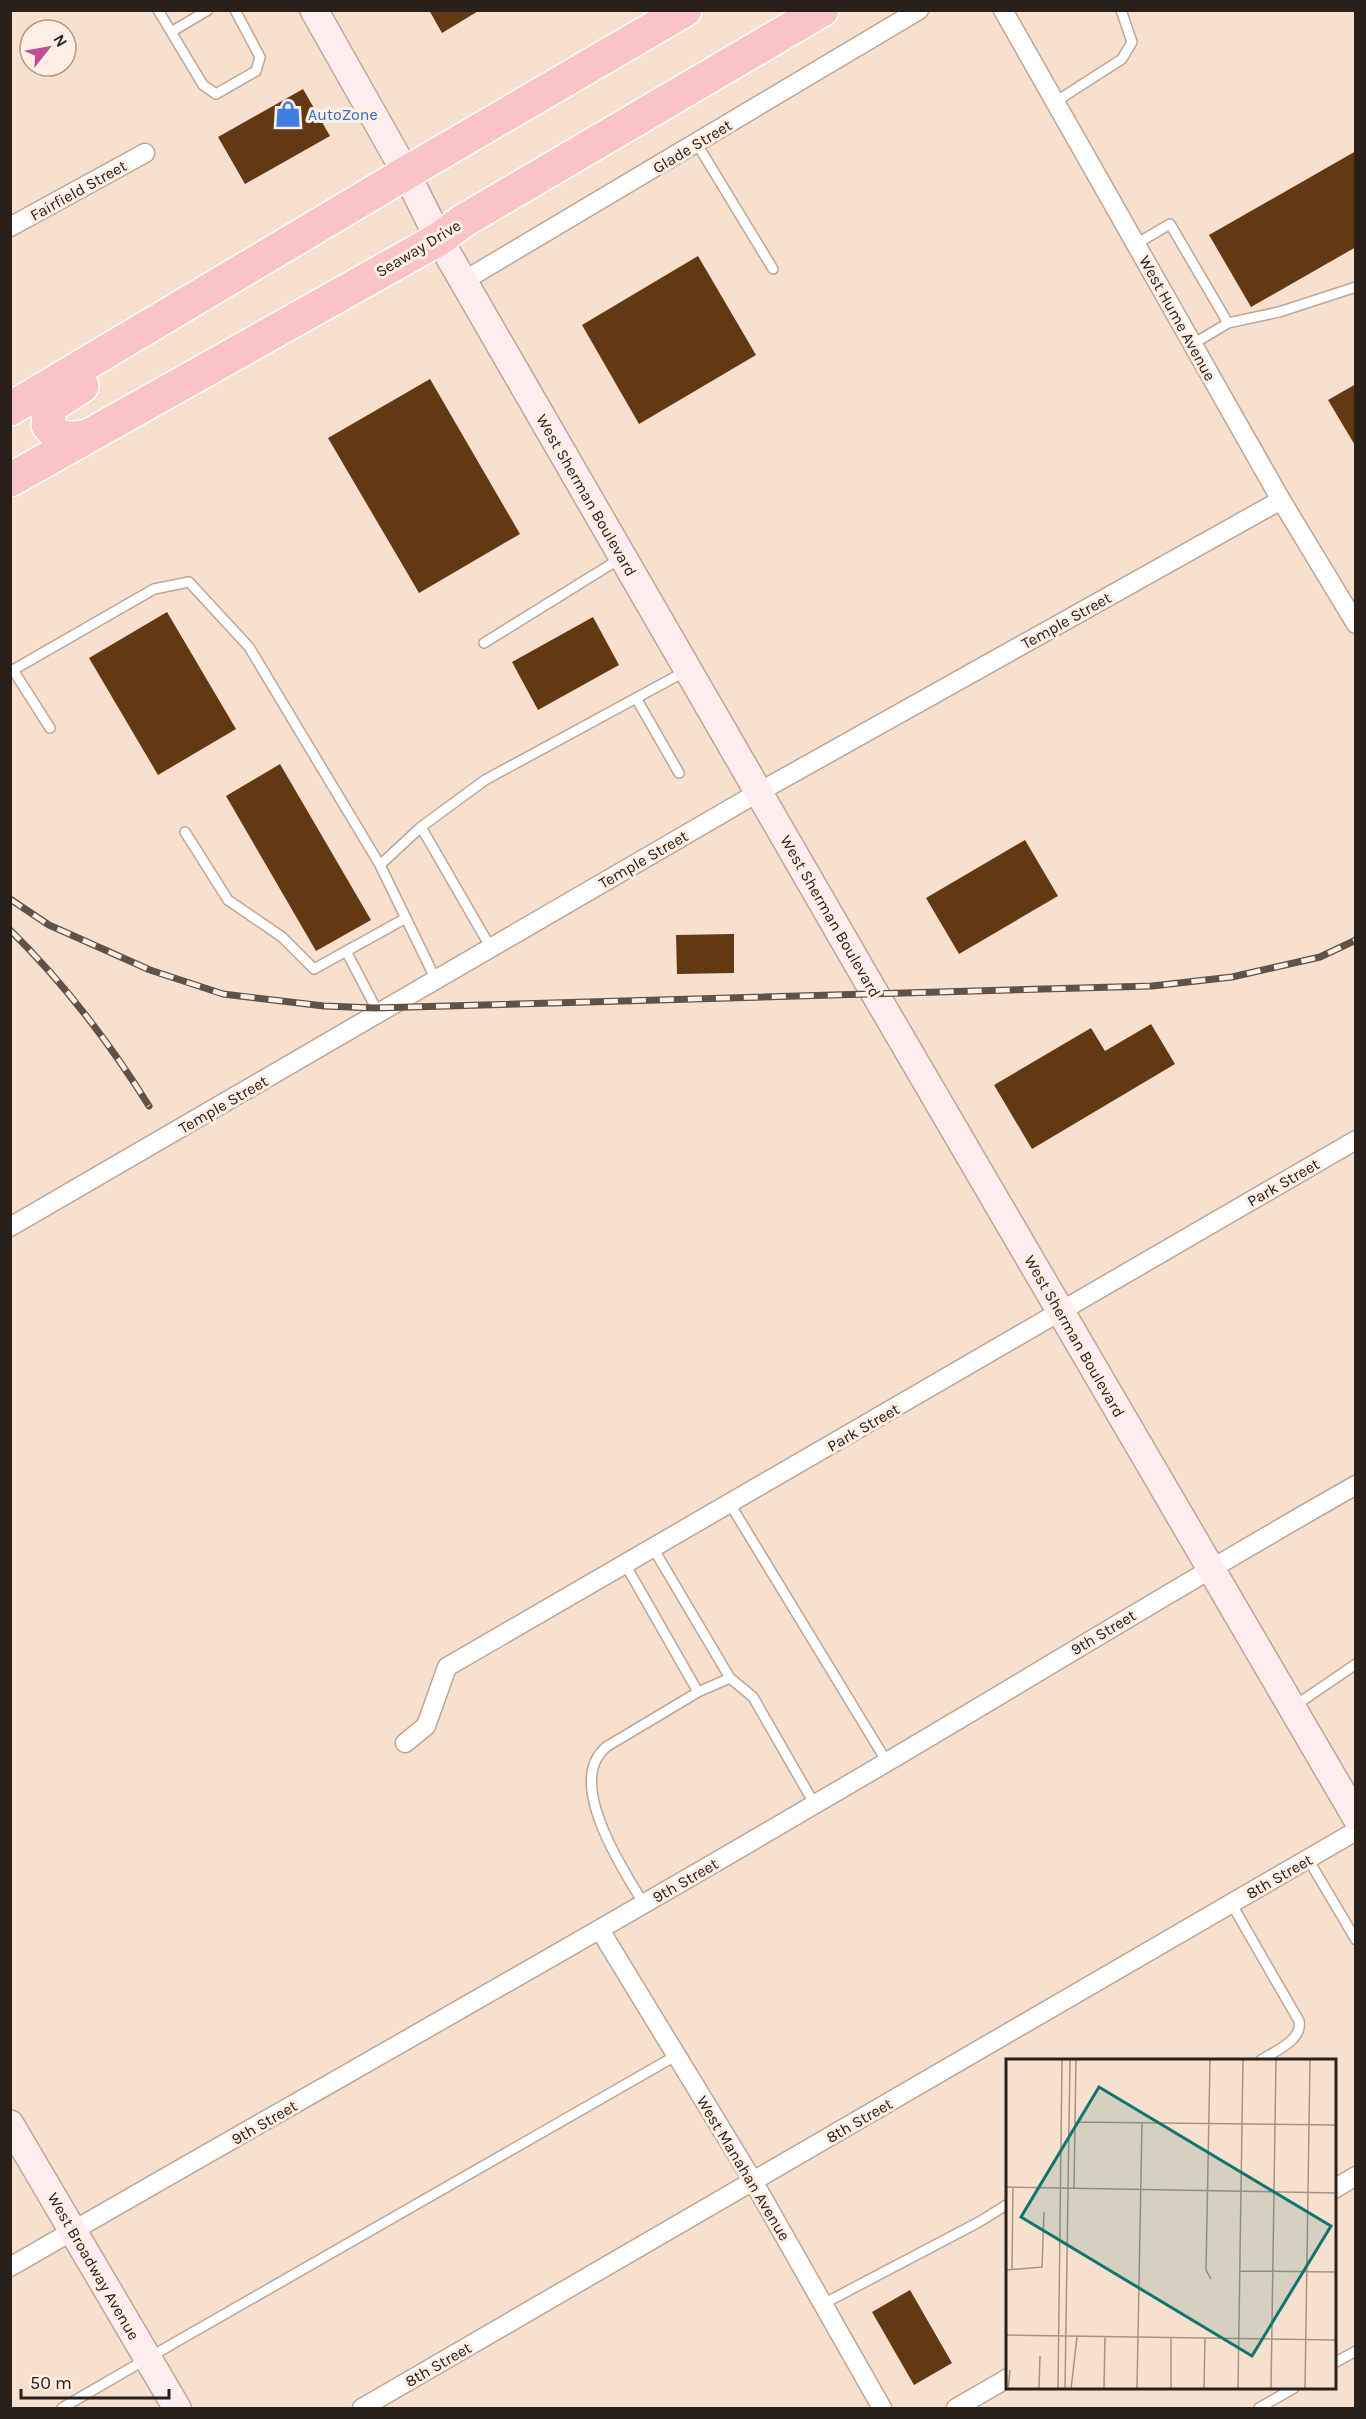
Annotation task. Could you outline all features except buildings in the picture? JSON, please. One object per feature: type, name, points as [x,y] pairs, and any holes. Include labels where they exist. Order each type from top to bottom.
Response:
[{"type":"highway","points":[[10,409],[685,10]]},
{"type":"highway","points":[[451,230],[495,184],[789,10]]},
{"type":"highway","name":"Seaway Drive","points":[[10,480],[451,230],[822,10]]},
{"type":"highway","points":[[88,436],[72,439],[56,436],[48,425],[50,407],[339,232],[364,199]]},
{"type":"main road","name":"West Sherman Boulevard","points":[[314,10],[406,173],[451,230],[465,280],[622,556],[1356,1817]]},
{"type":"main road","name":"West Broadway Avenue","points":[[10,2124],[177,2409]]},
{"type":"street","name":"Glade Street","points":[[465,280],[919,10]]},
{"type":"street","name":"West Hume Avenue","points":[[1003,10],[1281,500],[1356,624]]},
{"type":"street","name":"Fairfield Street","points":[[10,227],[146,153]]},
{"type":"street","name":"Temple Street","points":[[10,1227],[759,792],[1281,500]]},
{"type":"street","name":"Park Street","points":[[405,1743],[426,1726],[447,1667],[1356,1140]]},
{"type":"street","name":"9th Street","points":[[10,2267],[600,1930],[815,1805],[1210,1568],[1356,1485]]},
{"type":"street","name":"8th Street","points":[[362,2409],[1356,1831]]},
{"type":"street","name":"West Manahan Avenue","points":[[600,1930],[753,2181],[882,2409]]},
{"type":"street","points":[[1336,2187],[1356,2176]]},
{"type":"street","points":[[956,2409],[1006,2379]]},
{"type":"lane","points":[[158,10],[203,85],[216,94],[256,71],[260,57],[235,10]]},
{"type":"lane","points":[[171,32],[208,10]]},
{"type":"lane","points":[[1055,102],[1122,59],[1132,42],[1121,10]]},
{"type":"lane","points":[[697,144],[773,269]]},
{"type":"lane","points":[[1136,244],[1170,224],[1228,323]]},
{"type":"lane","points":[[1193,344],[1228,323],[1279,312],[1356,287]]},
{"type":"lane","points":[[484,643],[622,556]]},
{"type":"lane","points":[[50,728],[12,670],[154,590],[189,582],[249,647],[380,865],[436,980]]},
{"type":"lane","points":[[380,865],[421,827],[486,780],[688,670]]},
{"type":"lane","points":[[636,698],[679,773]]},
{"type":"lane","points":[[421,827],[491,948]]},
{"type":"lane","points":[[185,832],[228,900],[282,937],[314,969],[406,918]]},
{"type":"lane","points":[[346,951],[379,1014]]},
{"type":"lane","points":[[730,1504],[887,1762]]},
{"type":"lane","points":[[653,1548],[730,1678],[753,1697],[815,1805]]},
{"type":"lane","points":[[625,1564],[698,1692]]},
{"type":"lane","points":[[1292,1708],[1356,1664]]},
{"type":"lane","points":[[644,1904],[615,1856],[605,1833],[594,1796],[593,1770],[597,1758],[606,1747],[698,1692],[730,1678]]},
{"type":"lane","points":[[1308,1859],[1356,1940]]},
{"type":"lane","points":[[1231,1903],[1299,2021],[1300,2028],[1296,2037],[1264,2059]]},
{"type":"lane","points":[[62,2409],[676,2055]]},
{"type":"lane","points":[[823,2304],[979,2222],[1006,2205]]},
{"type":"lane","points":[[1336,2362],[1356,2351]]},
{"type":"lane","points":[[1259,2409],[1292,2389]]},
{"type":"railway","points":[[10,899],[49,925],[150,970],[223,994],[324,1006],[375,1008],[1152,986],[1232,977],[1320,957],[1356,940]]},
{"type":"railway","points":[[10,930],[85,1014],[149,1106]]},
{"type":"place","name":"AutoZone","points":[[288,114]]}]
